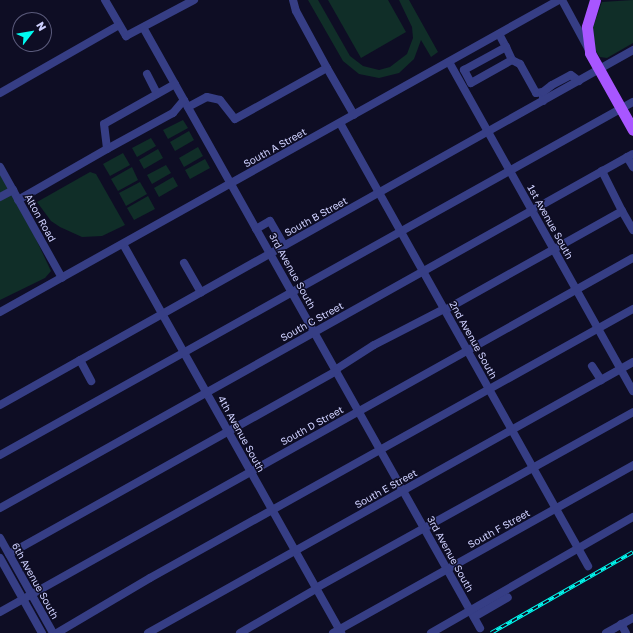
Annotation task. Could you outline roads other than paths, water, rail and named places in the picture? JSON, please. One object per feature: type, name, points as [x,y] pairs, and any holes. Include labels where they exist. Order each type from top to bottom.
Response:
[{"type":"main road","points":[[595,0],[587,27],[590,53],[633,130]]},
{"type":"street","points":[[105,0],[126,36],[144,29],[184,2],[194,0]]},
{"type":"street","points":[[293,0],[296,11],[354,115]]},
{"type":"street","points":[[544,0],[544,9]]},
{"type":"street","points":[[560,0],[590,53]]},
{"type":"street","name":"South A Street","points":[[0,312],[560,0]]},
{"type":"street","points":[[0,93],[119,25]]},
{"type":"street","name":"3rd Avenue South","points":[[144,29],[480,628]]},
{"type":"street","points":[[499,34],[512,60],[520,64],[536,93],[543,92],[571,75],[579,81]]},
{"type":"street","points":[[506,47],[464,70],[471,83],[512,60]]},
{"type":"street","name":"South B Street","points":[[0,405],[633,50]]},
{"type":"street","name":"1st Avenue South","points":[[449,62],[633,391]]},
{"type":"street","points":[[18,200],[173,113],[186,104],[206,98],[218,100],[235,119],[327,68]]},
{"type":"street","points":[[147,74],[157,94]]},
{"type":"street","points":[[107,149],[104,124],[175,84]]},
{"type":"street","points":[[543,92],[543,101]]},
{"type":"street","points":[[0,455],[184,353],[369,247],[382,244],[387,237],[633,102]]},
{"type":"street","name":"2nd Avenue South","points":[[340,123],[588,566]]},
{"type":"street","points":[[630,156],[633,167]]},
{"type":"street","name":"South C Street","points":[[0,508],[630,156]]},
{"type":"street","name":"Alton Road","points":[[1,170],[62,278]]},
{"type":"street","points":[[602,171],[633,230]]},
{"type":"street","points":[[0,197],[13,190]]},
{"type":"street","points":[[9,554],[336,370],[374,345],[445,309],[622,211]]},
{"type":"street","points":[[256,229],[270,221],[284,245]]},
{"type":"street","name":"4th Avenue South","points":[[123,244],[295,551],[338,632]]},
{"type":"street","name":"South D Street","points":[[0,612],[633,258]]},
{"type":"street","points":[[184,263],[201,292]]},
{"type":"street","points":[[57,633],[272,510],[633,309]]},
{"type":"street","points":[[80,360],[91,381]]},
{"type":"street","name":"South E Street","points":[[148,633],[633,362]]},
{"type":"street","points":[[592,366],[601,380]]},
{"type":"street","points":[[240,633],[633,412]]},
{"type":"street","name":"South F Street","points":[[338,632],[633,465]]},
{"type":"street","points":[[472,613],[633,517]]},
{"type":"street","name":"6th Avenue South","points":[[0,538],[53,633]]},
{"type":"street","name":"6th Avenue South","points":[[0,558],[42,633]]},
{"type":"street","points":[[432,633],[508,597]]},
{"type":"street","points":[[606,633],[633,618]]},
{"type":"street","points":[[621,624],[626,633]]},
{"type":"railway","points":[[491,633],[633,552]]}]
